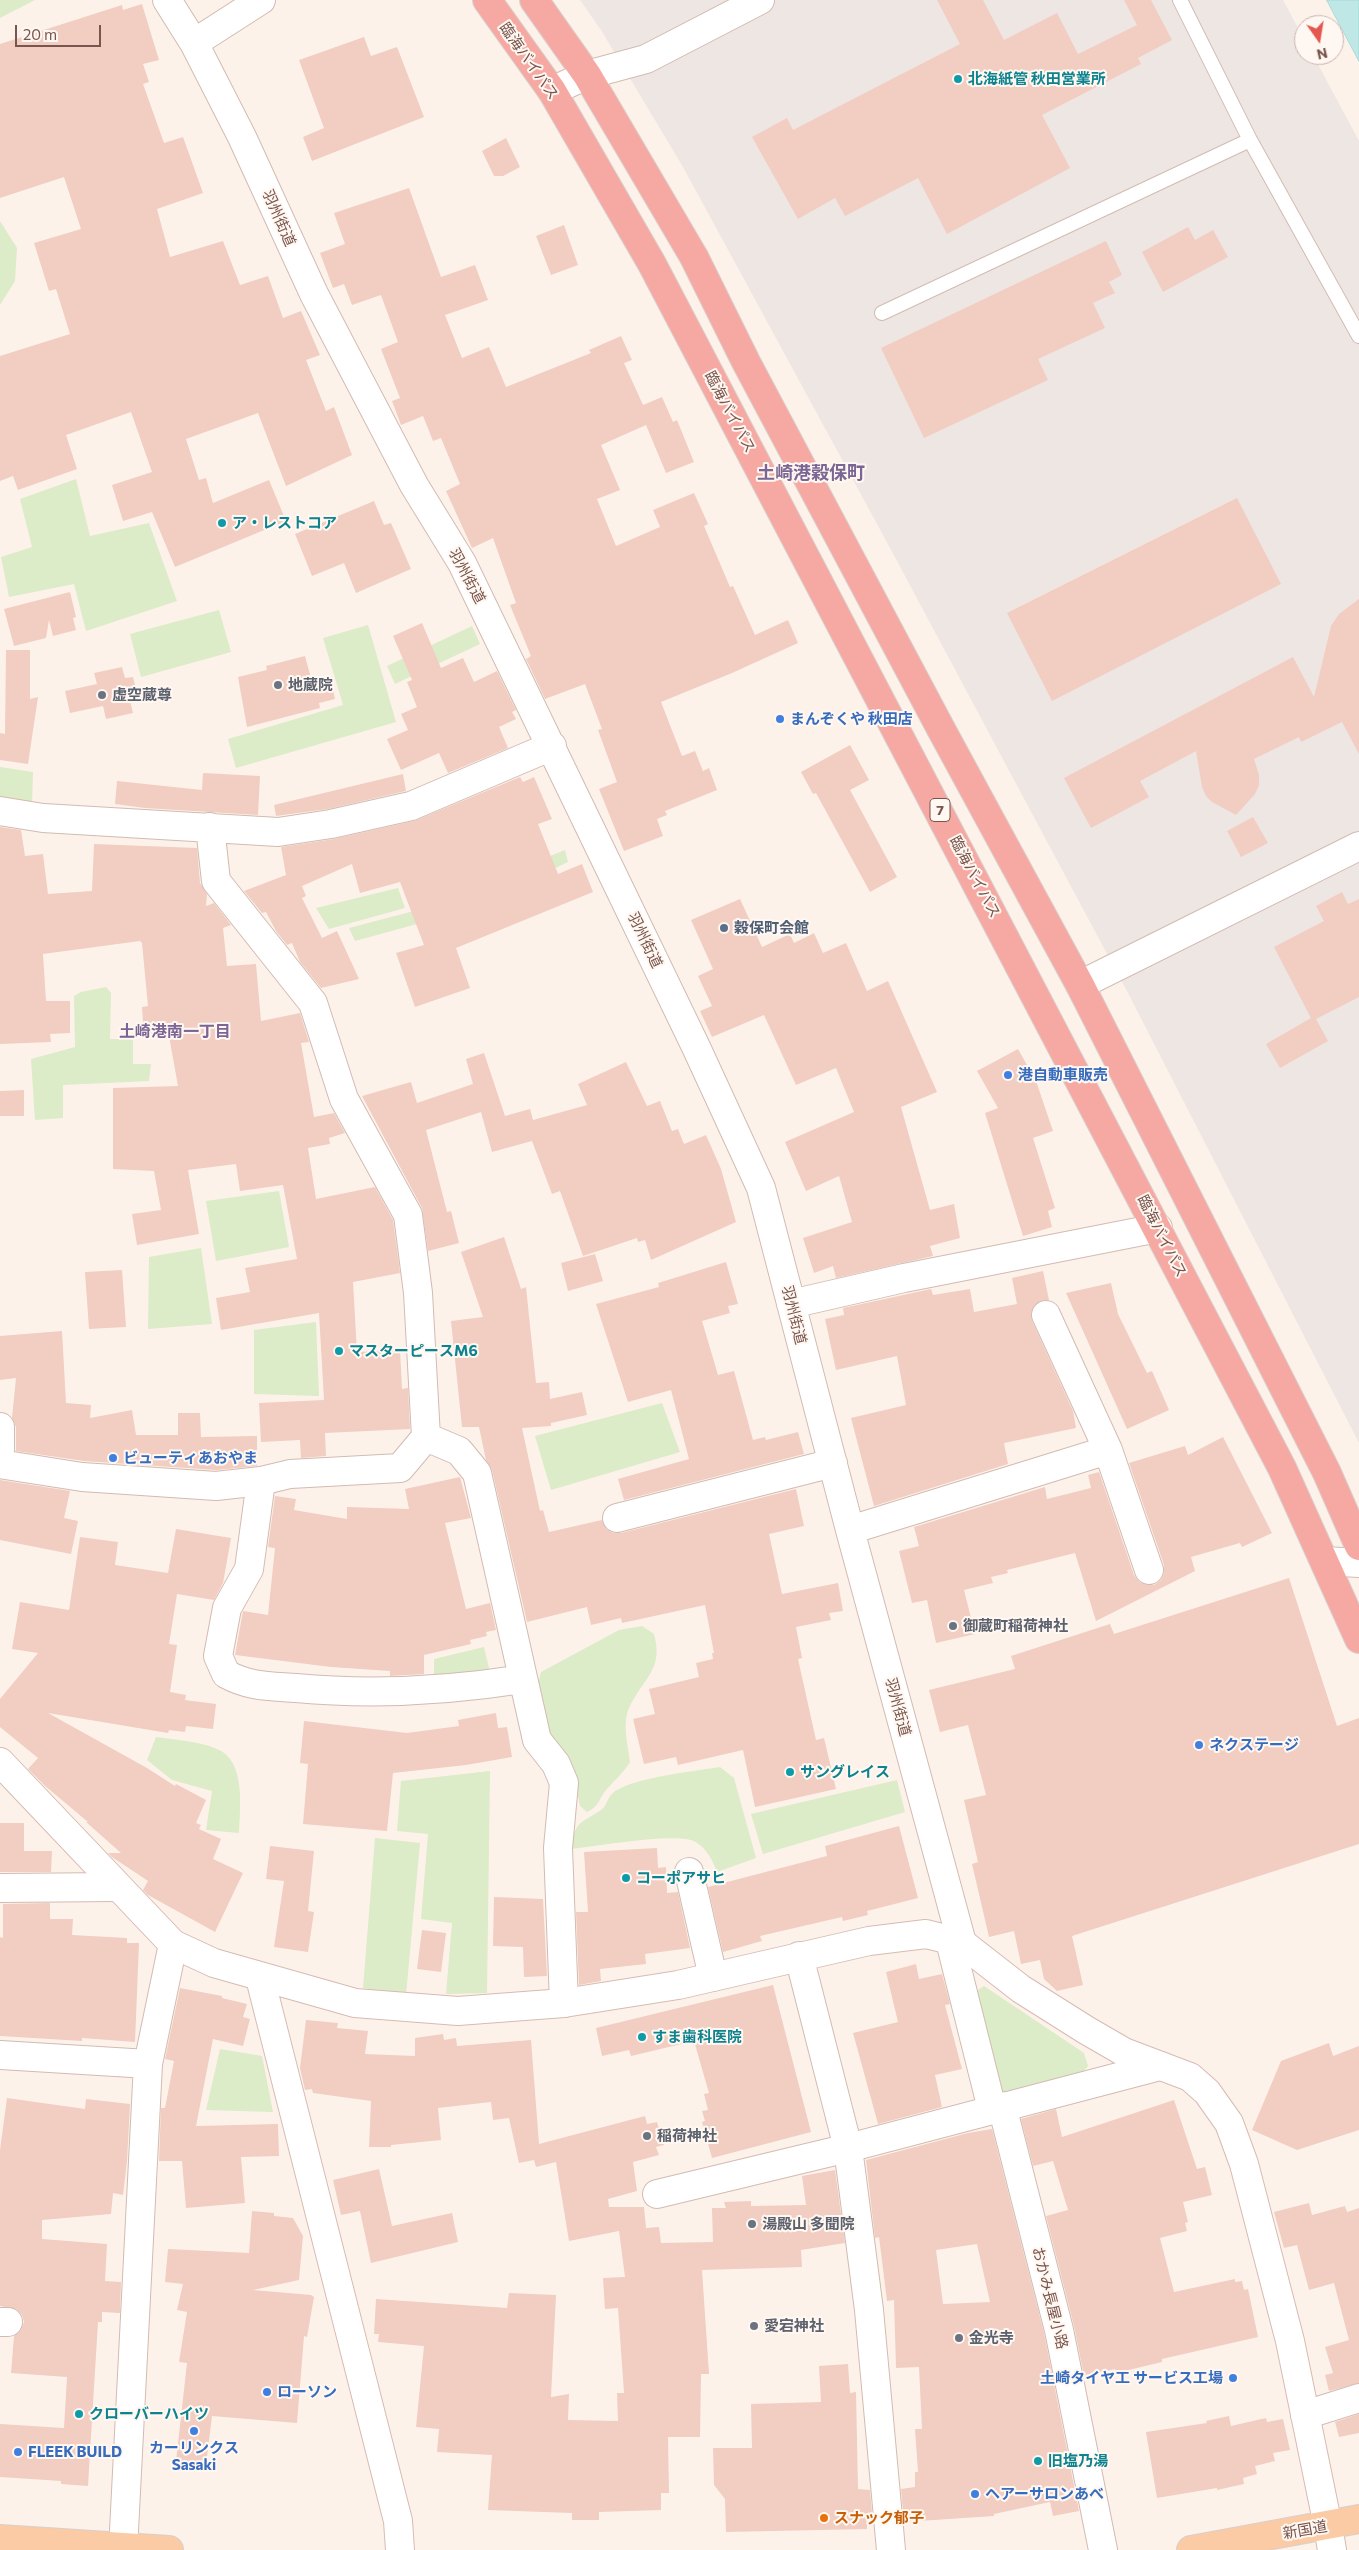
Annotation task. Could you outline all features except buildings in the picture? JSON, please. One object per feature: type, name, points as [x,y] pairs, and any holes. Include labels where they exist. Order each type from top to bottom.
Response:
[{"type":"highway","name":"臨海バイパス","points":[[487,0],[552,91],[652,264],[1282,1468],[1359,1639]]},
{"type":"highway","points":[[534,0],[587,75],[694,257],[746,362],[941,729],[1080,985],[1327,1472],[1359,1546]]},
{"type":"main road","name":"新国道","points":[[1191,2550],[1330,2538],[1359,2519]]},
{"type":"main road","points":[[0,2538],[169,2550]]},
{"type":"street","name":"羽州街道","points":[[167,0],[194,42],[242,137],[314,294],[414,485],[462,563],[552,746],[761,1188],[956,1942],[997,2108]]},
{"type":"street","points":[[194,42],[261,0]]},
{"type":"street","points":[[552,91],[587,75],[646,59],[760,0]]},
{"type":"street","points":[[0,812],[43,818],[278,832],[331,824],[411,806],[552,746]]},
{"type":"street","points":[[0,1464],[82,1477],[216,1486],[261,1481],[290,1474],[400,1468],[426,1436],[418,1293],[408,1215],[344,1099],[313,1003],[216,881],[210,827]]},
{"type":"street","points":[[1080,985],[1359,846]]},
{"type":"street","points":[[791,1304],[904,1278],[1158,1228]]},
{"type":"street","points":[[1046,1316],[1108,1450],[1149,1570]]},
{"type":"street","points":[[0,1427],[0,1450]]},
{"type":"street","points":[[426,1436],[459,1452],[477,1473],[537,1740],[556,1764],[564,1783],[558,1848],[564,2003]]},
{"type":"street","points":[[850,1530],[1108,1450]]},
{"type":"street","points":[[617,1518],[833,1463]]},
{"type":"street","points":[[261,1481],[249,1569],[227,1608],[218,1656],[226,1674],[243,1683],[314,1690],[393,1693],[480,1686],[523,1679]]},
{"type":"street","points":[[1325,1561],[1359,1563]]},
{"type":"street","points":[[0,1762],[173,1944],[214,1963],[260,1978],[364,2004],[458,2012],[564,2003],[678,1985],[869,1941],[926,1934],[956,1942],[1021,1989],[1124,2052],[1190,2077],[1207,2092],[1229,2123],[1251,2192],[1290,2341],[1330,2538]]},
{"type":"street","points":[[689,1872],[713,1977]]},
{"type":"street","points":[[0,1888],[118,1886]]},
{"type":"street","points":[[123,2548],[148,2064],[173,1944]]},
{"type":"street","points":[[799,1956],[848,2148],[869,2310],[892,2550]]},
{"type":"street","points":[[260,1978],[398,2521],[400,2550]]},
{"type":"street","points":[[0,2055],[148,2064]]},
{"type":"street","points":[[657,2194],[848,2148],[1160,2066]]},
{"type":"street","name":"おかみ長屋小路","points":[[997,2108],[1059,2330],[1103,2550]]},
{"type":"street","points":[[1305,2415],[1359,2398]]},
{"type":"lane","points":[[1180,0],[1250,140],[1359,336]]},
{"type":"lane","points":[[882,313],[1250,140]]},
{"type":"shaded area","points":[[580,0],[1283,0],[1294,20],[1294,65],[1318,65],[1359,141],[1359,1443],[1129,995],[890,548],[683,167],[601,30]]},
{"type":"green space","points":[[0,0],[35,0],[0,18]]},
{"type":"green space","points":[[0,221],[17,248],[15,281],[0,305]]},
{"type":"green space","points":[[76,479],[90,536],[149,523],[177,601],[86,631],[74,584],[9,597],[1,557],[32,547],[20,499]]},
{"type":"green space","points":[[219,610],[231,652],[141,677],[130,634]]},
{"type":"green space","points":[[368,625],[396,722],[236,768],[228,739],[343,705],[323,638]]},
{"type":"green space","points":[[472,626],[480,644],[395,684],[387,666]]},
{"type":"green space","points":[[0,767],[33,772],[32,806],[0,800]]},
{"type":"green space","points":[[565,850],[568,862],[468,910],[355,941],[349,928],[414,911]]},
{"type":"green space","points":[[398,888],[405,908],[329,929],[316,908]]},
{"type":"green space","points":[[106,987],[111,993],[110,1039],[133,1039],[133,1064],[151,1064],[149,1081],[63,1085],[63,1118],[35,1120],[31,1059],[75,1047],[74,996],[81,992]]},
{"type":"green space","points":[[279,1191],[289,1247],[216,1261],[206,1201]]},
{"type":"green space","points":[[201,1248],[212,1324],[148,1329],[149,1257]]},
{"type":"green space","points":[[316,1322],[319,1396],[254,1394],[254,1330]]},
{"type":"green space","points":[[662,1403],[680,1452],[551,1490],[535,1436]]},
{"type":"green space","points":[[642,1626],[654,1634],[656,1657],[650,1673],[627,1714],[626,1735],[630,1762],[597,1804],[587,1812],[580,1806],[575,1781],[542,1729],[538,1684],[541,1672],[619,1630]]},
{"type":"green space","points":[[484,1647],[490,1672],[434,1678],[434,1659]]},
{"type":"green space","points":[[156,1737],[203,1744],[217,1749],[233,1763],[239,1786],[239,1833],[206,1830],[212,1791],[172,1780],[147,1760]]},
{"type":"green space","points":[[720,1767],[734,1778],[756,1858],[717,1872],[707,1853],[700,1845],[691,1840],[650,1839],[571,1849],[577,1827],[603,1808],[610,1796],[620,1788],[647,1779]]},
{"type":"green space","points":[[490,1771],[487,1993],[446,1994],[452,1923],[421,1919],[428,1834],[397,1831],[401,1781]]},
{"type":"green space","points":[[897,1780],[905,1812],[763,1854],[751,1814]]},
{"type":"green space","points":[[375,1838],[420,1843],[406,1995],[363,1988]]},
{"type":"green space","points":[[984,1986],[1084,2053],[1088,2066],[1077,2079],[1002,2099],[972,1994]]},
{"type":"green space","points":[[220,2049],[262,2056],[273,2112],[206,2110]]},
{"type":"water","points":[[1327,0],[1359,0],[1359,61],[1344,32],[1344,15],[1335,15]]},
{"type":"place","name":"北海紙管 秋田営業所","points":[[958,79]]},
{"type":"place","name":"ア・レストコア","points":[[222,523]]},
{"type":"place","name":"地蔵院","points":[[278,685]]},
{"type":"place","name":"虚空蔵尊","points":[[102,695]]},
{"type":"place","name":"まんぞくや 秋田店","points":[[780,719]]},
{"type":"place","name":"穀保町会館","points":[[724,928]]},
{"type":"place","name":"港自動車販売","points":[[1008,1075]]},
{"type":"place","name":"マスターピースM6","points":[[339,1351]]},
{"type":"place","name":"ビューティあおやま","points":[[113,1458]]},
{"type":"place","name":"御蔵町稲荷神社","points":[[953,1626]]},
{"type":"place","name":"ネクステージ","points":[[1199,1745]]},
{"type":"place","name":"サングレイス","points":[[790,1772]]},
{"type":"place","name":"コーポアサヒ","points":[[626,1878]]},
{"type":"place","name":"すま歯科医院","points":[[642,2037]]},
{"type":"place","name":"稲荷神社","points":[[647,2136]]},
{"type":"place","name":"湯殿山 多聞院","points":[[752,2224]]},
{"type":"place","name":"愛宕神社","points":[[754,2326]]},
{"type":"place","name":"金光寺","points":[[959,2338]]},
{"type":"place","name":"土崎タイヤ工 サービス工場","points":[[1233,2378]]},
{"type":"place","name":"ローソン","points":[[267,2392]]},
{"type":"place","name":"クローバーハイツ","points":[[79,2414]]},
{"type":"place","name":"カーリンクス Sasaki","points":[[194,2431]]},
{"type":"place","name":"FLEEK BUILD","points":[[18,2452]]},
{"type":"place","name":"旧塩乃湯","points":[[1038,2461]]},
{"type":"place","name":"ヘアーサロンあべ","points":[[975,2494]]},
{"type":"place","name":"スナック郁子","points":[[824,2518]]},
{"type":"district","name":"土崎港穀保町","points":[[811,473]]},
{"type":"district","name":"土崎港南一丁目","points":[[175,1032]]}]
